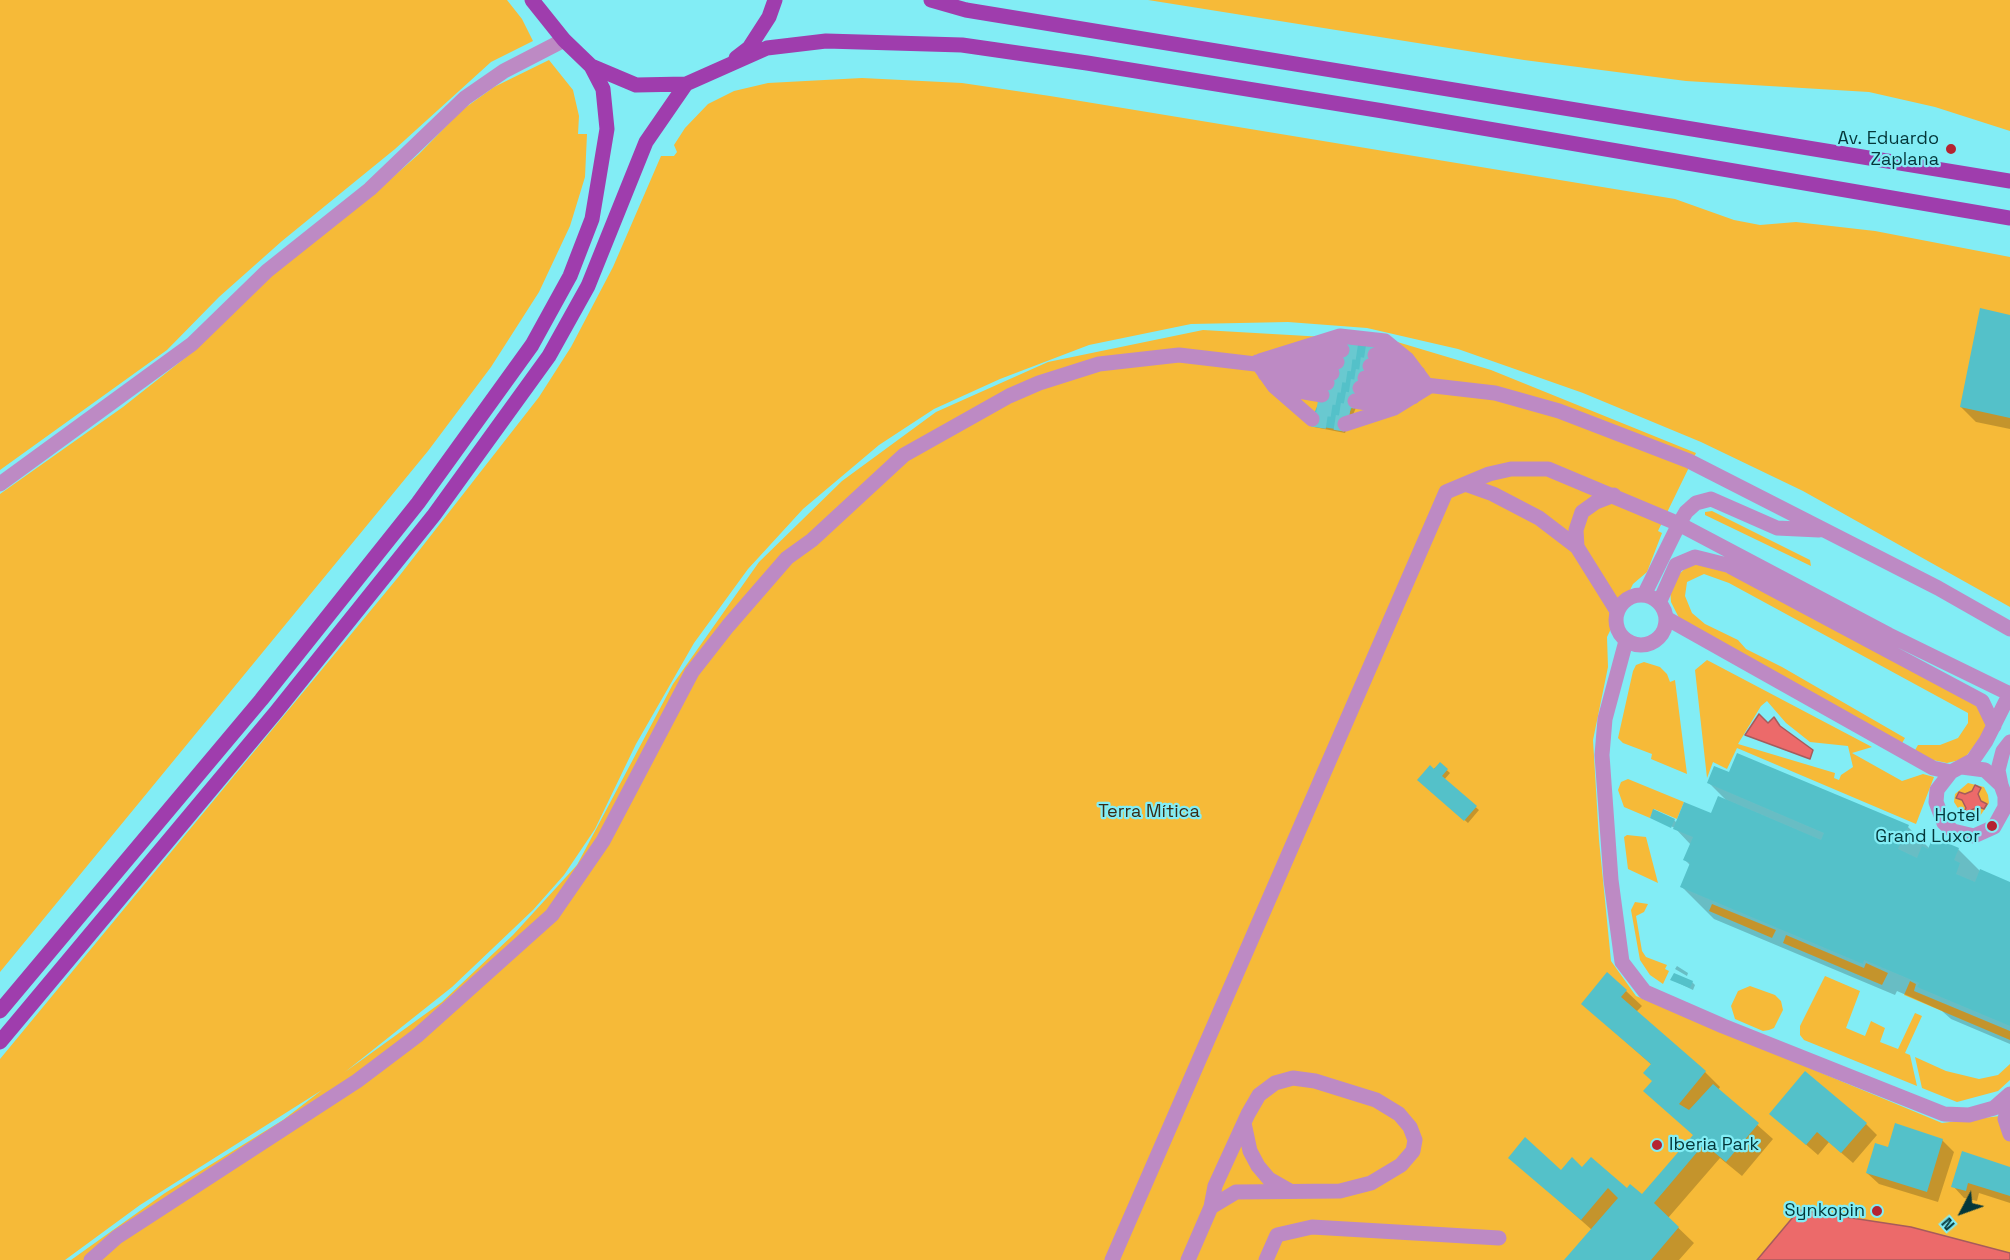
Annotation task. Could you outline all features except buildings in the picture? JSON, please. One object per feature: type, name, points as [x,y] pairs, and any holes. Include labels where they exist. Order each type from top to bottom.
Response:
[{"type":"main road","points":[[0,1011],[253,709],[411,512],[532,345],[570,276],[583,248],[592,219],[607,129],[603,89],[591,66],[564,40],[532,0]]},
{"type":"main road","points":[[544,0],[552,23]]},
{"type":"main road","points":[[720,71],[749,48],[770,17],[775,0]]},
{"type":"main road","points":[[931,0],[966,10],[2010,181]]},
{"type":"main road","points":[[591,66],[636,85],[686,84],[720,71],[767,48],[826,41],[962,45],[1383,111],[2010,219]]},
{"type":"main road","points":[[0,1042],[276,712],[434,515],[542,365],[588,286],[646,142],[686,84]]},
{"type":"lane","points":[[0,484],[192,344],[267,271],[370,189],[465,98],[504,72],[564,40]]},
{"type":"lane","points":[[1265,374],[1279,354],[1340,336],[1385,341],[1407,359],[1428,387]]},
{"type":"lane","points":[[1304,345],[1327,384]]},
{"type":"lane","points":[[1279,354],[1327,384]]},
{"type":"lane","points":[[91,1260],[117,1237],[265,1142],[400,1048],[497,966],[552,915],[603,841],[692,672],[787,558],[812,540],[904,455],[1009,396],[1039,383],[1099,364],[1179,355],[1265,374],[1327,384]]},
{"type":"lane","points":[[1360,389],[1407,359]]},
{"type":"lane","points":[[1360,389],[1418,373]]},
{"type":"lane","points":[[1265,374],[1327,384]]},
{"type":"lane","points":[[1265,374],[1292,402],[1327,384]]},
{"type":"lane","points":[[1360,389],[1428,387],[1495,393],[1559,411],[1689,460],[1938,588],[2010,629]]},
{"type":"lane","points":[[1360,389],[1371,416],[1394,408],[1428,387]]},
{"type":"lane","points":[[1360,389],[1413,397]]},
{"type":"lane","points":[[1360,389],[1394,408]]},
{"type":"lane","points":[[1112,1260],[1446,492],[1489,474],[1511,469],[1548,470],[1614,495],[1679,524],[1888,635],[2010,694],[1973,760],[1957,770],[1937,790],[1936,802],[1944,823],[1963,835],[1974,836],[1994,826],[2005,807],[1998,770],[2003,751],[2010,742]]},
{"type":"lane","points":[[1465,484],[1493,494],[1539,518],[1577,547],[1617,611],[1616,627],[1626,641],[1641,646],[1649,644],[1662,634],[1666,618]]},
{"type":"lane","points":[[1577,547],[1576,530],[1582,512],[1614,495]]},
{"type":"lane","points":[[1644,595],[1679,524],[1686,512],[1696,503],[1711,499],[1777,528],[1825,530]]},
{"type":"lane","points":[[1659,603],[1676,565],[1695,557],[1714,560],[1982,701],[1994,726]]},
{"type":"lane","points":[[1731,567],[1767,571]]},
{"type":"lane","points":[[1617,611],[1628,598],[1644,595],[1659,603],[1666,618],[1933,768],[1985,770],[2001,785]]},
{"type":"lane","points":[[1888,635],[1909,662]]},
{"type":"lane","points":[[1626,641],[1605,719],[1602,755],[1611,880],[1622,962],[1646,992],[1723,1026],[1944,1114],[1969,1114],[1995,1108],[2010,1094]]},
{"type":"lane","points":[[1188,1260],[1211,1207],[1215,1186],[1244,1123],[1259,1095],[1275,1083],[1293,1078],[1376,1100],[1399,1114],[1410,1126],[1415,1140],[1413,1151],[1401,1166],[1371,1183],[1340,1191],[1236,1192],[1211,1207]]},
{"type":"lane","points":[[2010,1098],[2005,1119],[2010,1134]]},
{"type":"lane","points":[[1244,1123],[1250,1151],[1258,1166],[1269,1179],[1292,1193]]},
{"type":"lane","points":[[1266,1260],[1277,1235],[1312,1227],[1499,1238]]},
{"type":"green space","points":[[0,0],[507,0],[522,19],[533,41],[491,62],[395,149],[282,241],[219,297],[167,350],[0,470]]},
{"type":"green space","points":[[1148,0],[2010,0],[2010,131],[1935,107],[1869,92],[1686,81],[1524,60]]},
{"type":"green space","points":[[549,60],[573,90],[579,116],[578,134],[587,134],[585,177],[570,226],[539,292],[491,367],[428,451],[0,972],[0,494],[123,407],[190,354],[278,269],[369,198],[419,154],[462,110],[494,87]]},
{"type":"green space","name":"Terra Mítica","points":[[862,78],[962,83],[1050,96],[1675,199],[1734,220],[1760,225],[1796,222],[1875,231],[2010,257],[2010,607],[1803,491],[1701,442],[1583,393],[1458,349],[1367,328],[1288,322],[1191,324],[1089,345],[1000,379],[934,409],[879,445],[803,509],[748,569],[694,643],[636,744],[595,829],[564,875],[533,910],[452,987],[345,1072],[442,1002],[513,935],[577,865],[673,684],[759,562],[842,481],[936,412],[1048,362],[1203,330],[1394,341],[1491,370],[1696,453],[1658,531],[1662,533],[1647,572],[1633,584],[1607,637],[1608,667],[1593,740],[1599,840],[1611,961],[1636,996],[1942,1123],[2000,1116],[2010,1108],[2010,1260],[71,1260],[165,1193],[283,1120],[322,1090],[140,1205],[65,1260],[0,1260],[0,1059],[400,575],[539,397],[571,347],[613,267],[661,156],[674,156],[677,152],[674,145],[685,128],[708,104],[734,91],[768,83]]},
{"type":"green space","points":[[1712,511],[1810,560],[1811,566],[1705,515],[1705,512]]},
{"type":"green space","points":[[1696,563],[1729,573],[1968,699],[1980,709],[1987,729],[1964,759],[1947,763],[1928,759],[1914,752],[1918,745],[1940,745],[1958,738],[1968,723],[1968,713],[1729,583],[1704,574],[1687,582],[1685,596],[1692,613],[1705,624],[1738,640],[1746,649],[1782,667],[1905,738],[1902,743],[1680,620],[1671,602],[1670,588],[1677,576],[1688,566]]},
{"type":"green space","points":[[1707,660],[1872,747],[1852,753],[1902,781],[1923,774],[1934,777],[1916,824],[1737,748],[1727,769],[1713,762],[1707,778],[1695,670]],"holes":[[[1767,701],[1786,723],[1810,742],[1848,746],[1853,767],[1841,775],[1839,780],[1834,778],[1835,773],[1738,744],[1761,706]]]},
{"type":"green space","points":[[1644,662],[1660,667],[1667,674],[1670,682],[1675,680],[1687,774],[1651,759],[1652,754],[1623,743],[1618,738],[1633,671],[1636,665]]},
{"type":"green space","points":[[1628,779],[1684,802],[1677,819],[1654,809],[1650,818],[1624,807],[1618,790],[1621,782]]},
{"type":"green space","points":[[1968,783],[1984,787],[1989,803],[1980,816],[1971,818],[1963,816],[1954,802],[1955,794]]},
{"type":"green space","points":[[1627,835],[1646,837],[1658,883],[1628,869],[1624,837]]},
{"type":"green space","points":[[1635,902],[1648,904],[1644,912],[1636,916],[1642,951],[1646,957],[1667,965],[1665,969],[1669,971],[1663,984],[1650,975],[1640,960],[1631,910]]},
{"type":"green space","points":[[1712,904],[1776,930],[1772,938],[1709,911]]},
{"type":"green space","points":[[1786,935],[1864,968],[1866,963],[1888,973],[1882,985],[1783,943]]},
{"type":"green space","points":[[1825,976],[1860,991],[1846,1028],[1865,1036],[1871,1021],[1885,1028],[1880,1042],[1898,1049],[1915,1013],[1922,1016],[1905,1053],[1910,1055],[1917,1086],[1804,1040],[1800,1035],[1800,1026]]},
{"type":"green space","points":[[1910,981],[1916,984],[1914,991],[2010,1031],[2010,1040],[1904,995]]},
{"type":"green space","points":[[1750,986],[1775,995],[1781,1001],[1783,1010],[1774,1028],[1763,1031],[1735,1019],[1731,1006],[1738,991]]},
{"type":"green space","points":[[1915,1057],[1946,1071],[1979,1079],[1998,1075],[2010,1064],[2010,1080],[1998,1091],[1957,1102],[1922,1088]]},
{"type":"shaded area","points":[[1759,714],[1768,723],[1774,717],[1780,726],[1813,750],[1810,759],[1745,735]]},
{"type":"shaded area","points":[[1975,785],[1981,788],[1978,794],[1981,801],[1987,804],[1984,809],[1979,807],[1971,810],[1969,816],[1963,814],[1966,808],[1962,800],[1956,798],[1959,792],[1965,794],[1972,791]]},
{"type":"shaded area","points":[[1799,1210],[1911,1227],[2010,1253],[2010,1260],[1757,1260]]},
{"type":"tunnel","points":[[1342,350],[1375,355]]},
{"type":"tunnel","points":[[1337,362],[1370,366]]},
{"type":"tunnel","points":[[1332,373],[1365,378]]},
{"type":"tunnel","points":[[1327,383],[1360,388]]},
{"type":"tunnel","points":[[1322,395],[1355,401]]},
{"type":"tunnel","points":[[1317,407],[1350,412]]},
{"type":"tunnel","points":[[1312,419],[1345,424]]},
{"type":"place","name":"Av. Eduardo Zaplana","points":[[1951,149]]},
{"type":"place","name":"Hotel Grand Luxor","points":[[1992,826]]},
{"type":"place","name":"Iberia Park","points":[[1657,1145]]},
{"type":"place","name":"Synkopin","points":[[1877,1211]]}]
